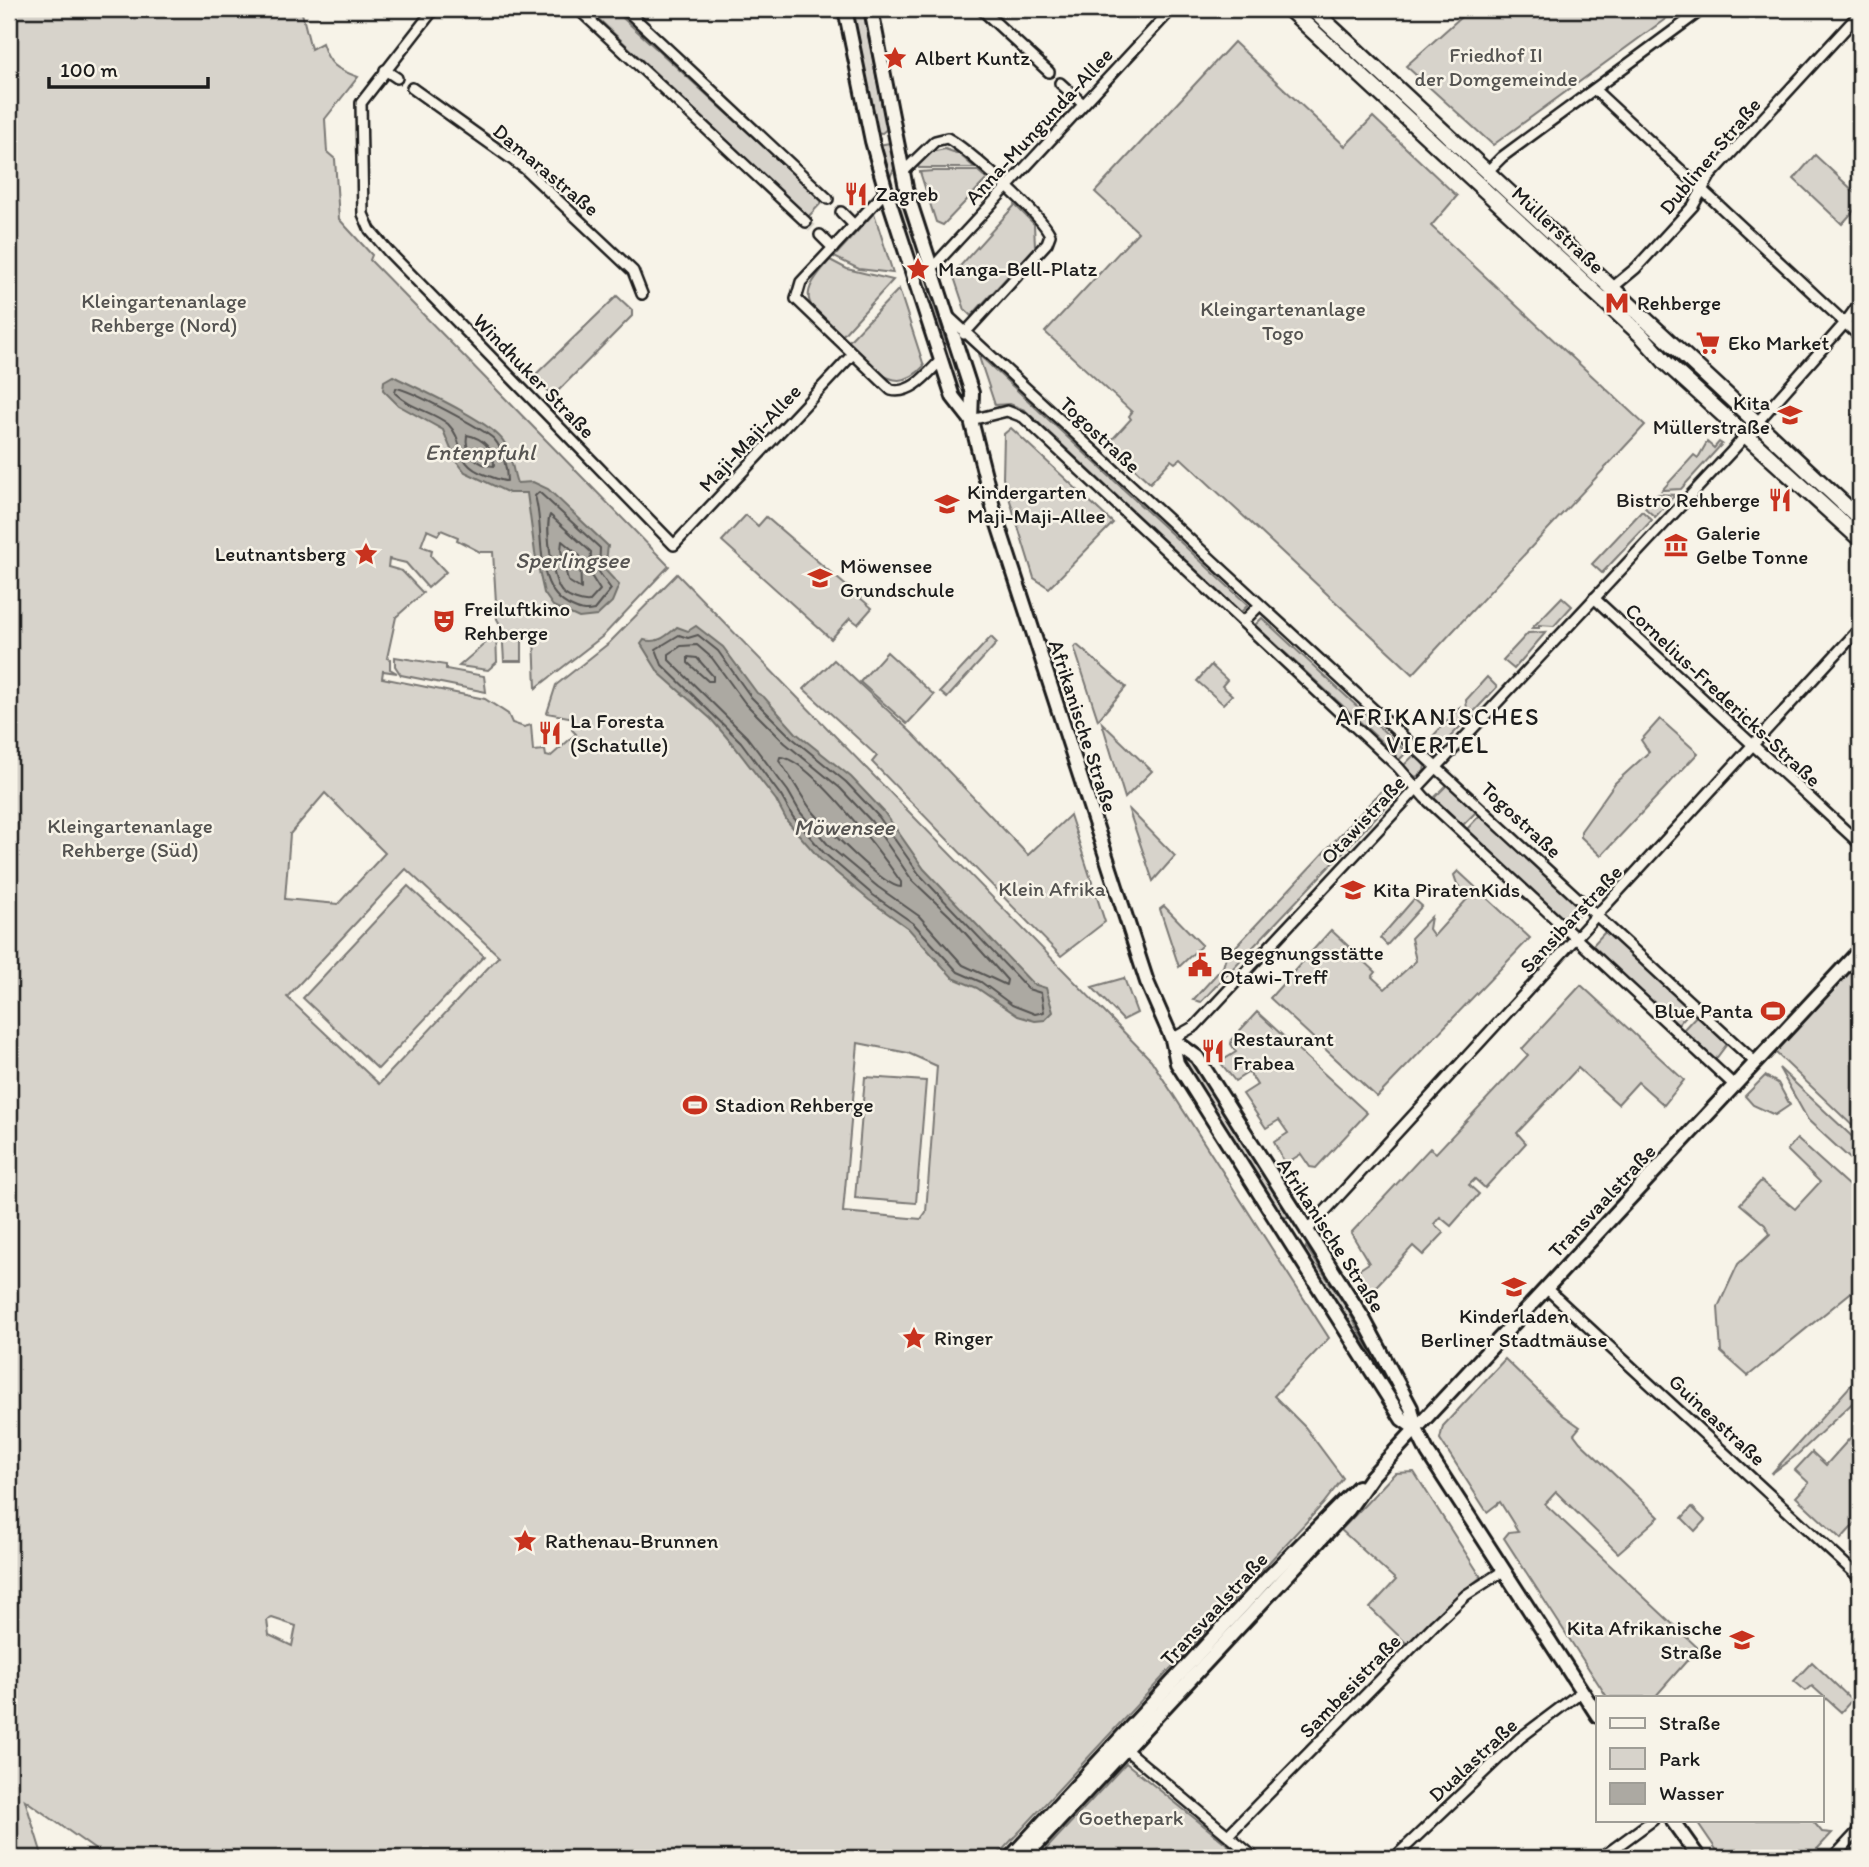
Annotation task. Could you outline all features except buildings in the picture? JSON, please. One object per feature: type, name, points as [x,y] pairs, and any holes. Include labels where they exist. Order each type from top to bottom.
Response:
[{"type":"main road","name":"Müllerstraße","points":[[1289,9],[1860,539]]},
{"type":"main road","name":"Müllerstraße","points":[[1312,9],[1860,519]]},
{"type":"street","points":[[397,78],[385,70],[434,9]]},
{"type":"street","points":[[578,9],[806,222]]},
{"type":"street","points":[[625,9],[828,199]]},
{"type":"street","name":"Afrikanische Straße","points":[[845,9],[872,141],[886,191],[953,397],[971,420]]},
{"type":"street","name":"Afrikanische Straße","points":[[871,9],[907,193],[972,393],[971,420],[992,505],[1147,982],[1172,1039],[1177,1063],[1402,1419],[1416,1429]]},
{"type":"street","points":[[981,9],[1049,72]]},
{"type":"street","name":"Anna-Mungunda-Allee","points":[[932,268],[1172,9]]},
{"type":"street","points":[[1487,172],[1502,157],[1703,9]]},
{"type":"street","name":"Dubliner Straße","points":[[1612,288],[1645,258],[1693,206],[1710,176],[1860,13]]},
{"type":"street","name":"Windhuker Straße","points":[[385,70],[364,96],[360,111],[363,214],[370,230],[674,545]]},
{"type":"street","points":[[1060,83],[1083,104]]},
{"type":"street","name":"Damarastraße","points":[[412,88],[524,168],[633,271],[642,294]]},
{"type":"street","points":[[1595,90],[1860,337]]},
{"type":"street","points":[[872,141],[897,135]]},
{"type":"street","points":[[947,138],[1006,188],[1046,226],[1050,235],[1047,243],[957,343],[913,387],[891,390],[796,299],[801,282],[935,141],[947,138]]},
{"type":"street","points":[[841,212],[855,225]]},
{"type":"street","points":[[820,235],[833,248]]},
{"type":"street","points":[[916,284],[932,268]]},
{"type":"street","name":"Otawistraße","points":[[1172,1039],[1195,1026],[1745,434],[1845,323],[1860,302]]},
{"type":"street","name":"Togostraße","points":[[949,317],[1414,750],[1436,767],[1756,1063]]},
{"type":"street","name":"Maji-Maji-Allee","points":[[674,545],[852,355]]},
{"type":"street","name":"Togostraße","points":[[971,420],[1002,411],[1015,412],[1023,417],[1734,1085]]},
{"type":"street","name":"Cornelius-Fredericks-Straße","points":[[1594,598],[1860,844]]},
{"type":"street","points":[[1244,622],[1259,606]]},
{"type":"street","name":"Sansibarstraße","points":[[1306,1232],[1860,628]]},
{"type":"street","name":"Transvaalstraße","points":[[1010,1858],[1121,1746],[1274,1581],[1340,1502],[1372,1476],[1860,950]]},
{"type":"street","name":"Afrikanische Straße","points":[[1172,1039],[1196,1057],[1364,1320],[1412,1408],[1416,1429],[1503,1571],[1596,1713]]},
{"type":"street","points":[[1291,1242],[1306,1232]]},
{"type":"street","name":"Guineastraße","points":[[1547,1289],[1860,1578]]},
{"type":"street","name":"Sambesistraße","points":[[1229,1834],[1435,1623],[1466,1595],[1503,1571]]},
{"type":"street","name":"Dualastraße","points":[[1394,1858],[1520,1738],[1581,1692]]},
{"type":"street","points":[[1121,1746],[1255,1858]]},
{"type":"street","name":"Transvaalstraße","points":[[1024,1858],[1121,1746]]},
{"type":"street","points":[[1601,1858],[1650,1822]]},
{"type":"street","points":[[1673,1822],[1699,1858]]},
{"type":"street","points":[[1833,1858],[1860,1829]]},
{"type":"green space","points":[[9,9],[301,9],[311,49],[322,43],[334,65],[358,77],[325,119],[327,152],[335,159],[339,219],[372,255],[370,260],[669,566],[603,636],[536,688],[534,636],[522,635],[522,661],[504,661],[502,628],[497,619],[493,552],[480,552],[457,540],[458,537],[441,530],[438,535],[427,530],[421,546],[432,550],[431,556],[446,572],[428,588],[406,563],[389,559],[388,567],[402,571],[423,593],[396,617],[387,658],[390,659],[390,669],[397,673],[383,671],[382,678],[485,699],[508,714],[512,723],[524,727],[531,725],[533,751],[545,750],[546,756],[550,757],[576,734],[572,730],[574,718],[547,713],[556,685],[609,643],[677,574],[1151,1060],[1329,1338],[1274,1396],[1305,1427],[1343,1478],[1323,1504],[995,1858],[107,1858],[25,1800],[43,1858],[9,1858]],"holes":[[[325,793],[385,853],[338,904],[285,899],[290,834]],[[406,869],[499,956],[379,1084],[287,997]],[[858,1043],[908,1053],[937,1066],[926,1212],[921,1219],[843,1212]],[[272,1618],[296,1626],[292,1646],[269,1635],[267,1620]]]},
{"type":"green space","points":[[588,9],[613,9],[823,201],[808,217]]},
{"type":"green space","points":[[849,9],[863,9],[887,129],[882,133],[875,132]]},
{"type":"green space","points":[[1297,9],[1304,9],[1499,190],[1496,193]]},
{"type":"green space","name":"Friedhof II der Domgemeinde","points":[[1470,9],[1679,9],[1493,145],[1406,66]]},
{"type":"green space","name":"Kleingartenanlage Togo","points":[[1234,42],[1345,146],[1373,117],[1457,196],[1431,226],[1645,425],[1413,674],[1181,458],[1175,463],[1171,460],[1150,483],[1108,444],[1131,419],[1129,416],[1132,412],[1045,332],[1138,232],[1095,192]]},
{"type":"green space","points":[[890,143],[895,167],[890,177],[878,145]]},
{"type":"green space","points":[[945,149],[959,154],[975,168],[919,168],[918,165],[931,152]]},
{"type":"green space","points":[[1815,155],[1860,197],[1860,204],[1842,224],[1794,179]]},
{"type":"green space","points":[[978,171],[987,179],[943,225],[936,222],[920,172]]},
{"type":"green space","points":[[1015,205],[1034,224],[1035,247],[971,316],[965,310],[953,274]]},
{"type":"green space","points":[[874,213],[893,273],[859,269],[834,257]]},
{"type":"green space","points":[[830,260],[847,269],[893,280],[842,336],[820,316],[809,301],[812,284]]},
{"type":"green space","points":[[929,288],[947,345],[943,343],[926,292]]},
{"type":"green space","points":[[899,289],[924,366],[913,376],[902,380],[883,375],[848,342]]},
{"type":"green space","points":[[617,296],[632,310],[632,316],[553,396],[533,377]]},
{"type":"green space","points":[[1624,306],[1691,369],[1686,375],[1621,310]]},
{"type":"green space","points":[[978,354],[1248,605],[1241,612],[1025,410],[1010,404],[995,405]]},
{"type":"green space","points":[[1011,428],[1113,523],[1049,588],[1034,578],[1003,478],[1004,434]]},
{"type":"green space","points":[[1707,442],[1714,448],[1719,442],[1722,444],[1681,489],[1662,490],[1694,455],[1698,458]]},
{"type":"green space","points":[[1769,442],[1860,527],[1860,532],[1767,445]]},
{"type":"green space","points":[[1658,494],[1675,495],[1655,517],[1645,508]]},
{"type":"green space","points":[[1642,511],[1652,520],[1602,573],[1592,564]]},
{"type":"green space","points":[[746,515],[758,526],[766,517],[872,608],[858,624],[850,618],[831,639],[722,541]]},
{"type":"green space","points":[[1562,597],[1572,606],[1554,626],[1539,625],[1539,628],[1532,628]]},
{"type":"green space","points":[[1262,618],[1404,750],[1409,750],[1397,762],[1397,756],[1255,625]]},
{"type":"green space","points":[[1546,632],[1514,669],[1503,660],[1528,633]]},
{"type":"green space","points":[[496,634],[497,662],[488,670],[459,666]]},
{"type":"green space","points":[[991,637],[997,643],[947,698],[940,692]]},
{"type":"green space","points":[[1077,645],[1126,687],[1098,720],[1074,647]]},
{"type":"green space","points":[[887,652],[934,695],[907,724],[860,682]]},
{"type":"green space","points":[[395,657],[446,665],[446,669],[484,676],[486,692],[401,675],[395,666]]},
{"type":"green space","name":"Klein Afrika","points":[[834,660],[912,733],[1028,855],[1070,815],[1105,922],[1061,956],[872,762],[877,756],[804,689]]},
{"type":"green space","points":[[1211,665],[1227,680],[1222,686],[1232,695],[1223,704],[1197,681]]},
{"type":"green space","points":[[1487,677],[1497,687],[1468,718],[1466,700]]},
{"type":"green space","points":[[1460,707],[1462,725],[1439,748],[1431,738]]},
{"type":"green space","points":[[1660,719],[1698,753],[1601,856],[1581,837],[1581,831],[1615,783],[1649,752],[1641,740]]},
{"type":"green space","points":[[1102,723],[1152,771],[1125,798]]},
{"type":"green space","points":[[1415,754],[1425,766],[1424,771],[1416,777],[1402,767]]},
{"type":"green space","points":[[1448,784],[1477,811],[1463,825],[1434,798]]},
{"type":"green space","points":[[1385,787],[1397,795],[1201,1002],[1193,1000],[1223,967],[1226,957]]},
{"type":"green space","points":[[1128,808],[1175,856],[1153,881]]},
{"type":"green space","points":[[1481,814],[1583,909],[1568,925],[1466,830]]},
{"type":"green space","points":[[1458,871],[1530,938],[1377,1097],[1270,998],[1331,930],[1376,972],[1372,977],[1385,989],[1416,961],[1411,938],[1431,917],[1429,929],[1434,936],[1469,897],[1457,884],[1454,875]]},
{"type":"green space","points":[[408,886],[484,956],[378,1069],[303,998]]},
{"type":"green space","points":[[1414,899],[1422,906],[1387,945],[1380,938]]},
{"type":"green space","points":[[1164,906],[1202,945],[1179,967],[1160,909]]},
{"type":"green space","points":[[1606,931],[1692,1009],[1677,1026],[1591,947]]},
{"type":"green space","points":[[1860,957],[1860,1133],[1774,1051]]},
{"type":"green space","points":[[1124,978],[1137,1013],[1123,1020],[1092,987]]},
{"type":"green space","points":[[1581,985],[1684,1080],[1664,1105],[1638,1082],[1618,1104],[1578,1068],[1517,1133],[1526,1143],[1485,1188],[1475,1179],[1469,1185],[1479,1194],[1451,1226],[1440,1217],[1434,1224],[1444,1233],[1423,1255],[1413,1246],[1368,1295],[1354,1273],[1369,1263],[1351,1233],[1430,1148],[1436,1153],[1528,1055],[1522,1049]]},
{"type":"green space","points":[[1257,1012],[1367,1113],[1316,1168],[1310,1167],[1301,1154],[1285,1164],[1274,1142],[1288,1133],[1279,1120],[1266,1128],[1243,1094],[1257,1085],[1249,1072],[1235,1081],[1220,1062],[1236,1052],[1231,1044],[1232,1039]]},
{"type":"green space","points":[[1697,1015],[1727,1044],[1715,1060],[1683,1030]]},
{"type":"green space","points":[[1188,1058],[1289,1216],[1283,1219],[1183,1062]]},
{"type":"green space","points":[[1779,1068],[1860,1144],[1860,1168],[1808,1120]]},
{"type":"green space","points":[[1765,1076],[1778,1083],[1790,1105],[1775,1115],[1753,1105],[1745,1096]]},
{"type":"green space","points":[[865,1077],[926,1081],[916,1203],[855,1198]]},
{"type":"green space","points":[[1797,1139],[1860,1196],[1860,1285],[1748,1376],[1721,1352],[1718,1307],[1738,1264],[1770,1234],[1765,1225],[1740,1204],[1761,1181],[1795,1209],[1820,1182],[1787,1150]]},
{"type":"green space","points":[[1306,1247],[1348,1310],[1372,1356],[1304,1252]]},
{"type":"green space","points":[[1505,1359],[1563,1415],[1580,1427],[1574,1434],[1580,1442],[1659,1517],[1618,1553],[1556,1492],[1545,1504],[1698,1648],[1656,1696],[1606,1696],[1504,1538],[1509,1532],[1518,1531],[1500,1502],[1487,1512],[1440,1439],[1443,1426]]},
{"type":"green space","points":[[1860,1375],[1860,1396],[1798,1454],[1771,1474]]},
{"type":"green space","points":[[1859,1428],[1860,1433],[1855,1438],[1860,1443],[1860,1518],[1841,1539],[1796,1497],[1809,1483],[1795,1470],[1812,1452],[1826,1465]]},
{"type":"green space","points":[[1414,1472],[1481,1577],[1444,1607],[1407,1644],[1370,1608],[1396,1580],[1341,1530],[1395,1473]]},
{"type":"green space","points":[[1692,1507],[1705,1520],[1695,1531],[1682,1518]]},
{"type":"green space","points":[[1812,1662],[1852,1700],[1841,1712],[1812,1686],[1806,1691],[1794,1681]]},
{"type":"green space","name":"Goethepark","points":[[1126,1763],[1244,1858],[1038,1858]]},
{"type":"green space","points":[[1697,1822],[1814,1822],[1822,1832],[1832,1833],[1809,1858],[1722,1858]]},
{"type":"water","points":[[393,376],[453,406],[497,434],[509,452],[517,483],[533,482],[548,489],[608,546],[605,570],[619,585],[612,602],[597,616],[579,618],[553,606],[544,593],[535,553],[527,493],[509,493],[465,472],[455,459],[443,430],[398,405],[383,390],[384,381]]},
{"type":"water","name":"Möwensee","points":[[696,626],[723,647],[757,693],[764,697],[796,733],[851,777],[884,812],[924,869],[1033,984],[1046,988],[1053,1012],[1045,1020],[1035,1021],[1018,1016],[977,988],[953,978],[908,928],[820,859],[787,821],[776,800],[735,747],[711,719],[659,673],[641,644],[644,640],[662,638],[677,627],[688,631]]},
{"type":"tunnel","points":[[806,222],[820,235]]},
{"type":"place","name":"Albert Kuntz","points":[[895,58]]},
{"type":"place","name":"Zagreb","points":[[856,194]]},
{"type":"place","name":"Manga-Bell-Platz","points":[[918,269]]},
{"type":"place","name":"Rehberge","points":[[1617,303]]},
{"type":"place","name":"Eko Market","points":[[1708,343]]},
{"type":"place","name":"Kita Müllerstraße","points":[[1790,415]]},
{"type":"place","name":"Bistro Rehberge","points":[[1780,500]]},
{"type":"place","name":"Kindergarten Maji-Maji-Allee","points":[[947,504]]},
{"type":"place","name":"Galerie Gelbe Tonne","points":[[1676,545]]},
{"type":"place","name":"Leutnantsberg","points":[[366,554]]},
{"type":"place","name":"Möwensee Grundschule","points":[[820,578]]},
{"type":"place","name":"Freiluftkino Rehberge","points":[[444,621]]},
{"type":"place","name":"La Foresta (Schatulle)","points":[[550,733]]},
{"type":"place","name":"Kita PiratenKids","points":[[1353,890]]},
{"type":"place","name":"Begegnungsstätte Otawi-Treff","points":[[1200,965]]},
{"type":"place","name":"Blue Panta","points":[[1773,1011]]},
{"type":"place","name":"Restaurant Frabea","points":[[1213,1051]]},
{"type":"place","name":"Stadion Rehberge","points":[[695,1105]]},
{"type":"place","name":"Kinderladen Berliner Stadtmäuse","points":[[1514,1287]]},
{"type":"place","name":"Ringer","points":[[914,1338]]},
{"type":"place","name":"Rathenau-Brunnen","points":[[525,1541]]},
{"type":"place","name":"Kita Afrikanische Straße","points":[[1742,1640]]},
{"type":"district","name":"AFRIKANISCHES VIERTEL","points":[[1438,731]]},
{"type":"park label","name":"Kleingartenanlage Rehberge (Nord)","points":[[164,313]]},
{"type":"park label","name":"Kleingartenanlage Rehberge (Süd)","points":[[130,838]]},
{"type":"water label","name":"Entenpfuhl","points":[[480,452]]},
{"type":"water label","name":"Sperlingsee","points":[[572,560]]}]
